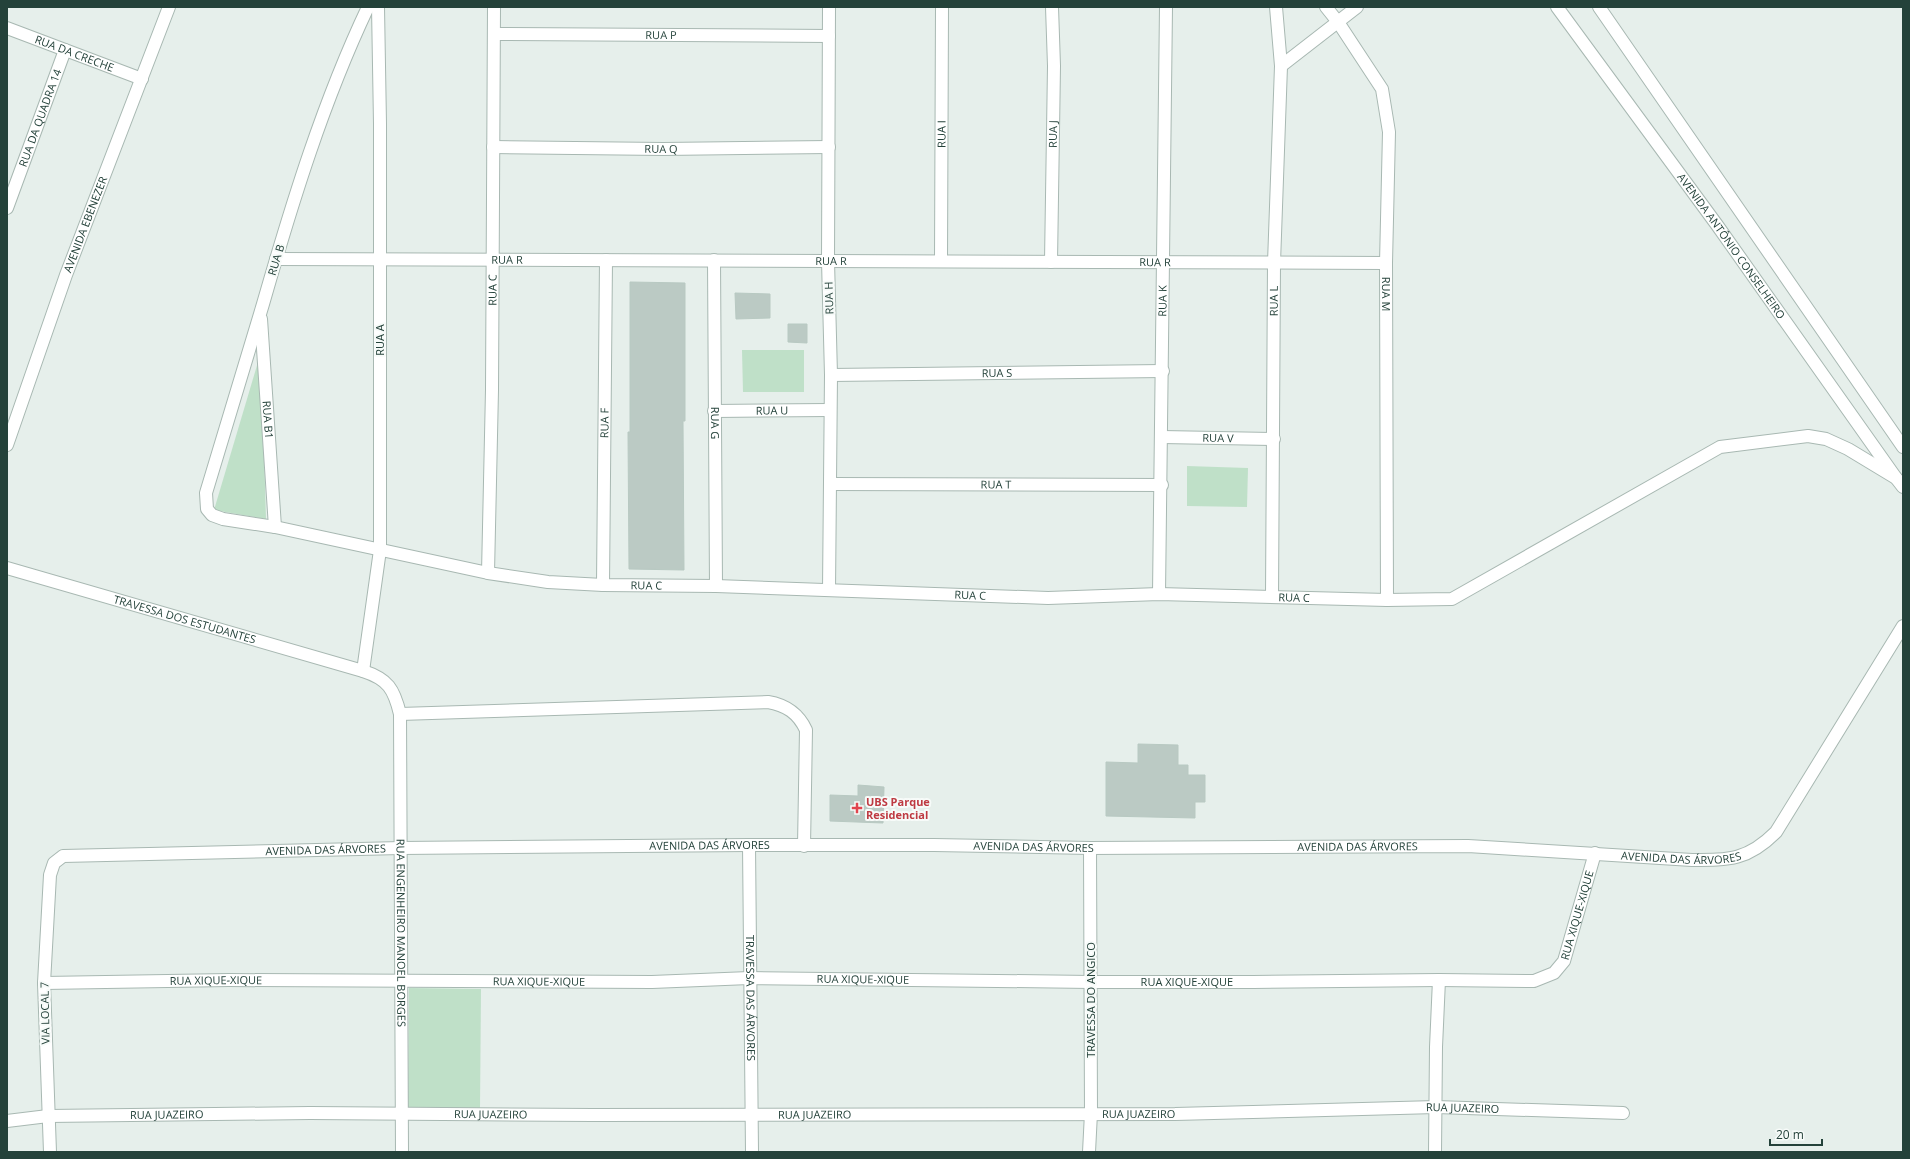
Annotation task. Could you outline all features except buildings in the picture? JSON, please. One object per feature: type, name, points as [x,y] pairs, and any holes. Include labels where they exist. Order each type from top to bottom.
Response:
[{"type":"street","name":"AVENIDA EBENEZER","points":[[7,445],[63,282],[169,7]]},
{"type":"street","name":"RUA B","points":[[213,516],[207,509],[206,493],[276,259],[318,127],[354,36],[368,7]]},
{"type":"street","name":"RUA A","points":[[363,671],[380,550],[378,7]]},
{"type":"street","name":"RUA C","points":[[488,574],[492,390],[494,7]]},
{"type":"street","name":"RUA H","points":[[829,7],[828,261],[831,375],[829,590]]},
{"type":"street","name":"RUA I","points":[[942,7],[942,261]]},
{"type":"street","name":"RUA J","points":[[1052,7],[1054,66],[1052,262]]},
{"type":"street","name":"RUA K","points":[[1160,594],[1163,371],[1162,262],[1166,7]]},
{"type":"street","name":"RUA L","points":[[1272,596],[1274,262],[1281,66],[1276,7]]},
{"type":"street","name":"RUA M","points":[[1326,7],[1338,22],[1382,89],[1387,110],[1389,132],[1386,263],[1387,600]]},
{"type":"street","points":[[1281,66],[1357,7]]},
{"type":"street","name":"AVENIDA ANTÔNIO CONSELHEIRO","points":[[1557,7],[1717,225],[1900,482]]},
{"type":"street","points":[[1599,7],[1903,447]]},
{"type":"street","name":"RUA DA CRECHE","points":[[7,28],[142,79]]},
{"type":"street","name":"RUA P","points":[[494,34],[829,36]]},
{"type":"street","name":"RUA DA QUADRA 14","points":[[7,208],[65,50]]},
{"type":"street","name":"RUA Q","points":[[493,147],[663,149],[829,147]]},
{"type":"street","name":"RUA R","points":[[276,259],[1386,263]]},
{"type":"street","name":"RUA F","points":[[603,585],[606,260]]},
{"type":"street","name":"RUA G","points":[[714,260],[716,586]]},
{"type":"street","name":"RUA B1","points":[[260,312],[275,528]]},
{"type":"street","name":"RUA S","points":[[831,375],[1163,371]]},
{"type":"street","name":"RUA U","points":[[714,411],[830,410]]},
{"type":"street","name":"RUA C","points":[[213,516],[488,574],[548,582],[603,585],[716,586],[1048,598],[1160,594],[1387,600],[1452,599],[1720,447],[1808,436],[1826,440],[1848,448],[1900,482]]},
{"type":"street","name":"RUA V","points":[[1162,437],[1274,439]]},
{"type":"street","name":"RUA T","points":[[830,484],[1162,485]]},
{"type":"street","name":"TRAVESSA DOS ESTUDANTES","points":[[7,568],[363,671],[383,679],[396,699],[400,714]]},
{"type":"street","name":"AVENIDA DAS ÁRVORES","points":[[50,875],[54,863],[69,855],[401,848],[749,845],[934,845],[1090,848],[1468,846],[1692,860],[1727,860],[1752,853],[1765,844],[1776,832],[1903,626]]},
{"type":"street","points":[[400,714],[760,703],[776,704],[793,712],[801,719],[806,730],[804,846]]},
{"type":"street","name":"RUA ENGENHEIRO MANOEL BORGES","points":[[400,714],[402,1152]]},
{"type":"street","name":"TRAVESSA DAS ÁRVORES","points":[[749,845],[749,978],[752,1152]]},
{"type":"street","name":"TRAVESSA DO ANGICO","points":[[1089,1152],[1091,1113],[1090,848]]},
{"type":"street","name":"RUA XIQUE-XIQUE","points":[[44,983],[229,980],[652,982],[749,978],[1091,982],[1439,980],[1534,981],[1554,973],[1564,961],[1595,853]]},
{"type":"street","name":"VIA LOCAL 7","points":[[50,875],[44,983],[50,1152]]},
{"type":"street","points":[[1435,1152],[1439,980]]},
{"type":"street","name":"RUA JUAZEIRO","points":[[7,1120],[48,1116],[310,1113],[402,1115],[1175,1114],[1436,1107],[1623,1113]]},
{"type":"green space","points":[[742,350],[804,350],[804,392],[743,392]]},
{"type":"green space","points":[[261,352],[266,519],[214,510]]},
{"type":"green space","points":[[1187,466],[1248,468],[1247,507],[1187,506]]},
{"type":"green space","points":[[409,988],[481,989],[480,1109],[408,1108]]},
{"type":"place","name":"UBS Parque Residencial","points":[[857,808]]}]
